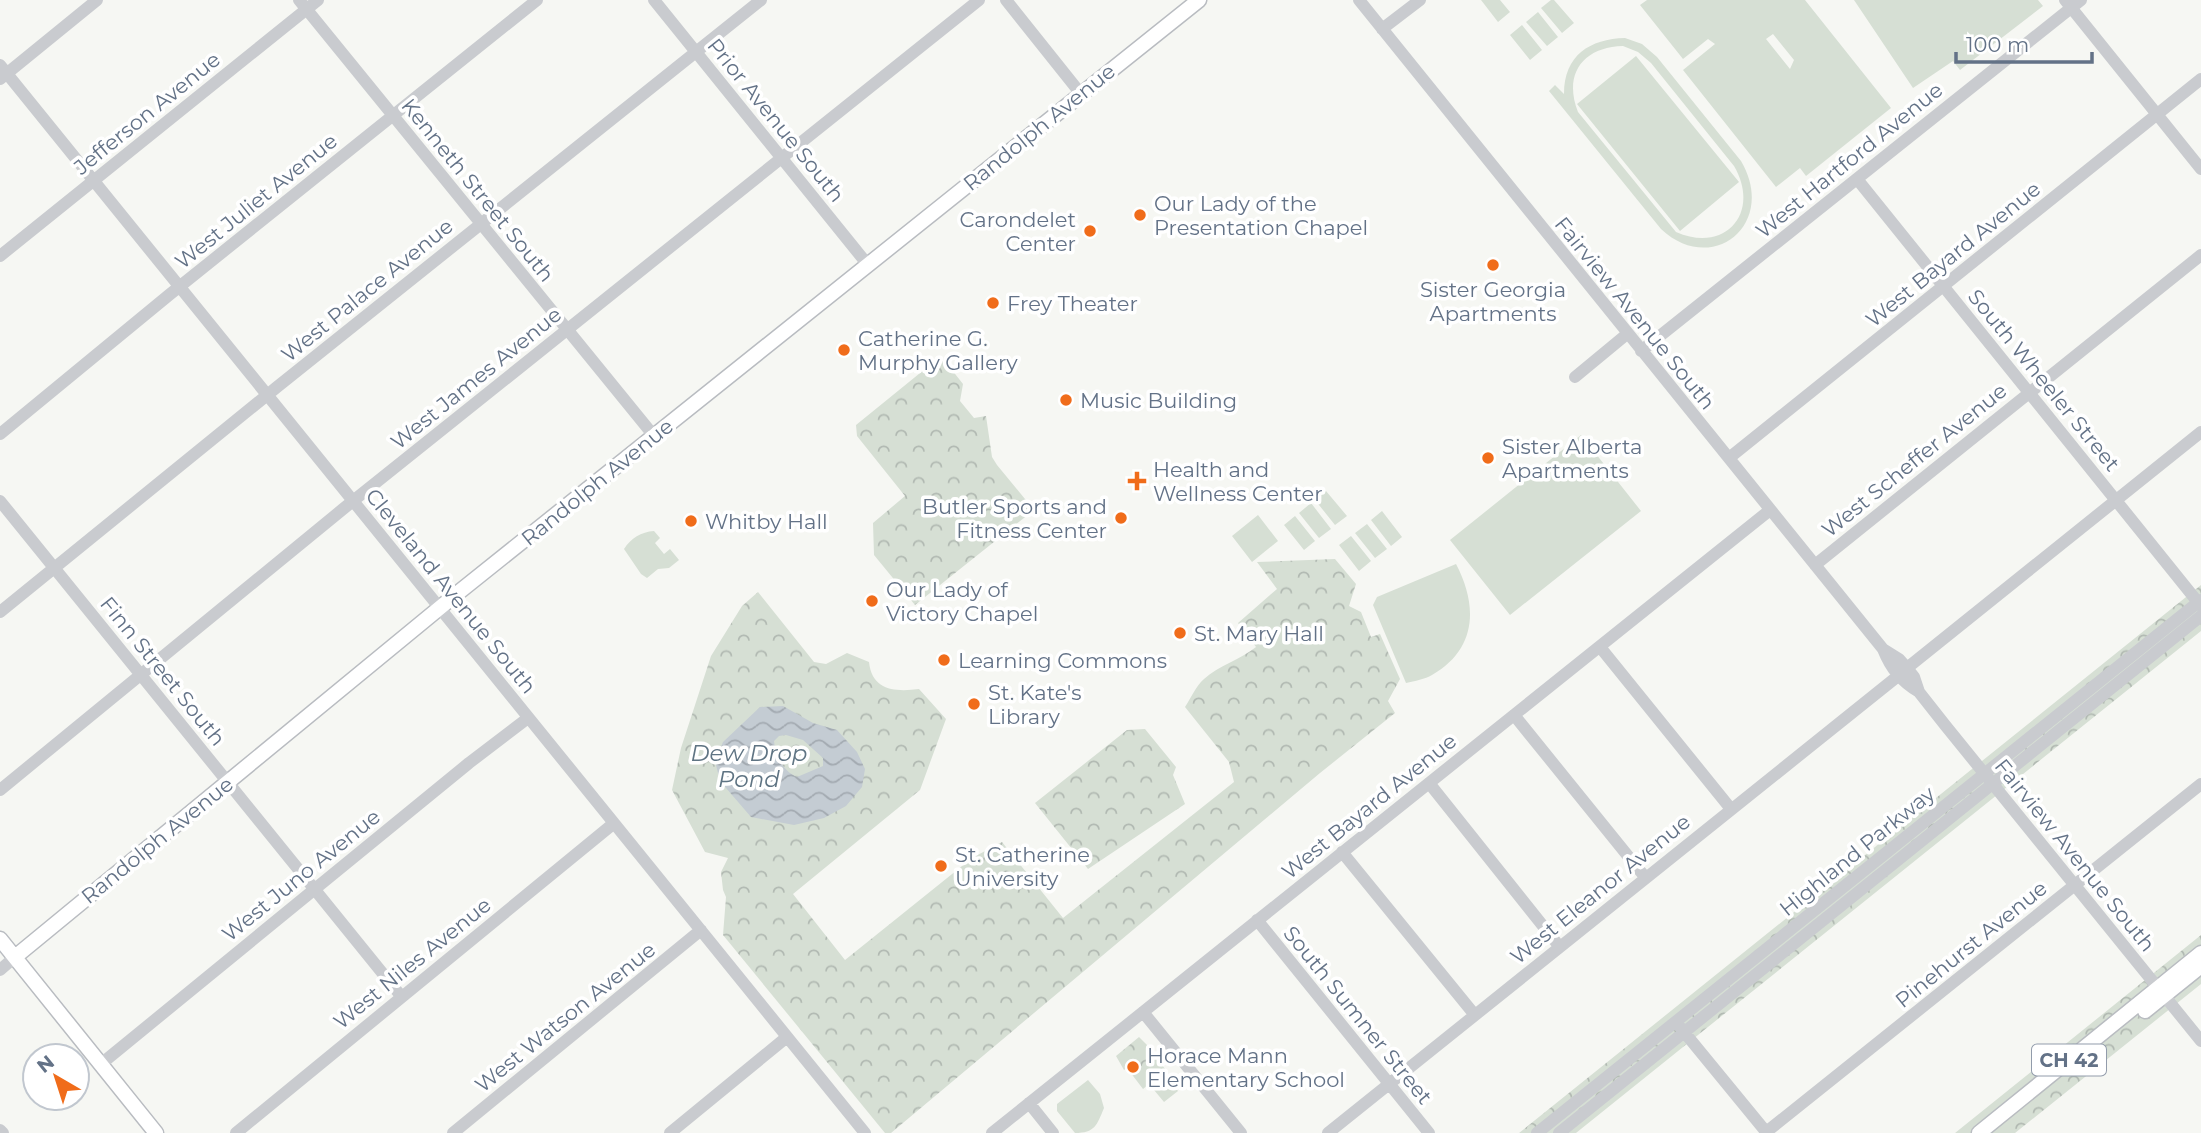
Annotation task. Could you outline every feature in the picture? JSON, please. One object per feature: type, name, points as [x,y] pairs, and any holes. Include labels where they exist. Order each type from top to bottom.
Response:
[{"type":"main road","name":"Randolph Avenue","points":[[15,957],[654,436],[1199,0]]},
{"type":"main road","points":[[0,939],[156,1133]]},
{"type":"main road","name":"CH 42","points":[[1993,1133],[2161,991],[2201,953]]},
{"type":"main road","name":"CH 42","points":[[1979,1133],[2161,991],[2201,966]]},
{"type":"street","points":[[2,72],[97,0]]},
{"type":"street","name":"Jefferson Avenue","points":[[0,256],[303,5],[318,0]]},
{"type":"street","name":"West Juliet Avenue","points":[[0,434],[537,0]]},
{"type":"street","name":"Prior Avenue South","points":[[654,0],[868,265]]},
{"type":"street","name":"West Palace Avenue","points":[[0,612],[761,0]]},
{"type":"street","name":"West James Avenue","points":[[0,790],[567,329],[979,0]]},
{"type":"street","points":[[1006,0],[1081,94]]},
{"type":"street","name":"Fairview Avenue South","points":[[1359,0],[1883,649],[1899,659],[1902,672],[1914,677],[1919,692],[2201,1041]]},
{"type":"street","points":[[1382,29],[1420,0]]},
{"type":"street","points":[[2072,3],[2201,169]]},
{"type":"street","name":"West Hartford Avenue","points":[[1641,351],[2072,3]]},
{"type":"street","name":"Kenneth Street South","points":[[303,5],[654,436]]},
{"type":"street","name":"Cleveland Avenue South","points":[[2,72],[268,394],[865,1133]]},
{"type":"street","name":"West Bayard Avenue","points":[[1729,458],[2201,79]]},
{"type":"street","name":"South Wheeler Street","points":[[1857,179],[2200,603]]},
{"type":"street","name":"West Scheffer Avenue","points":[[1815,565],[2201,255]]},
{"type":"street","points":[[1575,377],[1627,334]]},
{"type":"street","name":"West Eleanor Avenue","points":[[1328,1133],[2201,432]]},
{"type":"street","name":"Finn Street South","points":[[0,501],[401,996]]},
{"type":"street","name":"West Bayard Avenue","points":[[992,1133],[1770,510]]},
{"type":"street","name":"Highland Parkway","points":[[1537,1133],[1680,1027],[1989,779],[2200,603]]},
{"type":"street","name":"Highland Parkway","points":[[1989,779],[2201,617]]},
{"type":"street","points":[[1600,647],[1731,809]]},
{"type":"street","points":[[1514,715],[1645,877]]},
{"type":"street","name":"West Juno Avenue","points":[[101,1065],[469,763],[528,718]]},
{"type":"street","points":[[1429,783],[1559,946]]},
{"type":"street","name":"Pinehurst Avenue","points":[[1766,1133],[2201,784]]},
{"type":"street","name":"West Niles Avenue","points":[[236,1133],[613,824]]},
{"type":"street","points":[[1342,852],[1474,1014]]},
{"type":"street","name":"South Sumner Street","points":[[1257,920],[1429,1133]]},
{"type":"street","name":"West Watson Avenue","points":[[453,1133],[701,930]]},
{"type":"street","name":"Randolph Avenue","points":[[0,970],[15,957]]},
{"type":"street","points":[[1143,1012],[1241,1133]]},
{"type":"street","points":[[1680,1027],[1766,1133]]},
{"type":"street","name":"Highland Parkway","points":[[1559,1133],[1680,1027]]},
{"type":"street","points":[[670,1133],[787,1037]]},
{"type":"street","points":[[1029,1103],[1054,1133]]},
{"type":"green space","points":[[1481,0],[1500,0],[1510,12],[1498,22]]},
{"type":"green space","points":[[1554,0],[1574,23],[1562,33],[1541,8]]},
{"type":"green space","points":[[1647,0],[1805,0],[1891,108],[1806,176],[1800,168],[1776,187],[1683,70],[1715,44],[1708,39],[1683,59],[1640,5]],"holes":[[[1773,34],[1794,60],[1790,69],[1766,39]]]},
{"type":"green space","points":[[1854,0],[2038,0],[2043,6],[1960,70],[1953,61],[1913,88]]},
{"type":"green space","points":[[1538,12],[1558,37],[1547,46],[1526,22]]},
{"type":"green space","points":[[1522,25],[1542,50],[1530,60],[1510,35]]},
{"type":"green space","points":[[1625,38],[1642,44],[1657,57],[1741,161],[1750,184],[1751,205],[1745,223],[1734,237],[1718,245],[1700,247],[1681,242],[1661,229],[1549,91],[1555,85],[1564,94],[1565,80],[1574,59],[1590,46]],"holes":[[[1623,46],[1638,52],[1651,63],[1734,166],[1741,183],[1741,213],[1734,225],[1723,233],[1710,237],[1694,237],[1676,232],[1578,112],[1573,86],[1575,75],[1587,57],[1597,51]]]},
{"type":"green space","points":[[1636,56],[1739,182],[1680,231],[1577,104]]},
{"type":"green space","points":[[941,356],[963,384],[960,401],[974,418],[986,416],[992,457],[1034,510],[915,605],[874,555],[873,523],[905,496],[857,436],[856,425]]},
{"type":"green space","points":[[1581,435],[1641,511],[1510,615],[1450,540]]},
{"type":"green space","points":[[1326,491],[1347,516],[1335,525],[1315,500]]},
{"type":"green space","points":[[1311,503],[1331,529],[1319,538],[1299,513]]},
{"type":"green space","points":[[1382,511],[1402,537],[1391,546],[1371,520]]},
{"type":"green space","points":[[1258,515],[1278,541],[1252,562],[1232,536]]},
{"type":"green space","points":[[1295,516],[1315,541],[1304,550],[1284,525]]},
{"type":"green space","points":[[1367,524],[1387,549],[1375,558],[1355,533]]},
{"type":"green space","points":[[654,531],[660,538],[655,543],[664,554],[670,549],[679,560],[669,568],[658,569],[647,578],[641,574],[624,549],[637,536]]},
{"type":"green space","points":[[1351,536],[1371,561],[1359,571],[1339,545]]},
{"type":"green space","points":[[1335,559],[1356,584],[1349,606],[1361,612],[1371,637],[1380,634],[1400,679],[1388,701],[1395,713],[891,1133],[885,1133],[723,935],[726,897],[721,872],[728,858],[705,852],[672,790],[681,748],[711,656],[742,606],[758,592],[814,662],[826,664],[847,653],[869,662],[871,672],[880,684],[886,688],[919,689],[946,719],[920,790],[793,894],[845,960],[972,858],[1002,842],[1063,918],[1234,782],[1229,762],[1185,707],[1204,679],[1256,647],[1238,623],[1277,589],[1257,562]]},
{"type":"green space","points":[[1456,564],[1468,595],[1470,611],[1465,640],[1458,653],[1447,664],[1429,676],[1406,683],[1373,605],[1377,597]]},
{"type":"green space","points":[[2201,585],[2201,631],[1576,1133],[1519,1133]]},
{"type":"green space","points":[[1145,729],[1176,767],[1173,775],[1185,804],[1088,869],[1035,803],[1127,730]]},
{"type":"green space","points":[[2201,935],[2201,984],[2015,1133],[1955,1133]]},
{"type":"green space","points":[[1139,1037],[1159,1057],[1157,1059],[1166,1070],[1164,1072],[1178,1091],[1164,1102],[1149,1084],[1143,1089],[1127,1068],[1124,1070],[1116,1056]]},
{"type":"green space","points":[[1088,1080],[1100,1094],[1104,1108],[1091,1130],[1075,1133],[1057,1111],[1057,1104]]},
{"type":"water","name":"Dew Drop Pond","points":[[783,706],[813,723],[837,730],[857,752],[865,769],[862,787],[846,806],[824,818],[794,825],[751,817],[720,781],[715,761],[723,742],[760,707]],"holes":[[[786,735],[803,740],[823,758],[823,766],[797,777],[781,762],[774,741],[779,736]]]},
{"type":"place","name":"Our Lady of the Presentation Chapel","points":[[1140,215]]},
{"type":"place","name":"Carondelet Center","points":[[1090,231]]},
{"type":"place","name":"Sister Georgia Apartments","points":[[1493,265]]},
{"type":"place","name":"Frey Theater","points":[[993,303]]},
{"type":"place","name":"Catherine G. Murphy Gallery","points":[[844,350]]},
{"type":"place","name":"Music Building","points":[[1066,400]]},
{"type":"place","name":"Sister Alberta Apartments","points":[[1488,458]]},
{"type":"place","name":"Health and Wellness Center","points":[[1137,481]]},
{"type":"place","name":"Butler Sports and Fitness Center","points":[[1121,518]]},
{"type":"place","name":"Whitby Hall","points":[[691,521]]},
{"type":"place","name":"Our Lady of Victory Chapel","points":[[872,601]]},
{"type":"place","name":"St. Mary Hall","points":[[1180,633]]},
{"type":"place","name":"Learning Commons","points":[[944,660]]},
{"type":"place","name":"St. Kate's Library","points":[[974,704]]},
{"type":"place","name":"St. Catherine University","points":[[941,866]]},
{"type":"place","name":"Horace Mann Elementary School","points":[[1133,1067]]}]
